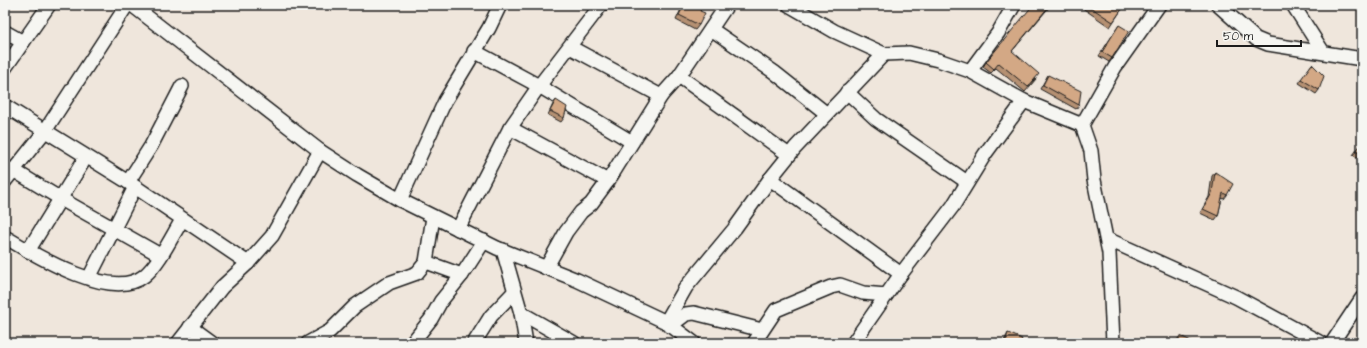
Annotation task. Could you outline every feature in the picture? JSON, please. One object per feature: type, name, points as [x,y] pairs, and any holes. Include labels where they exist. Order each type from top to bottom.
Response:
[{"type":"street","points":[[5,68],[49,5]]},
{"type":"street","points":[[5,181],[9,169],[45,131],[127,5]]},
{"type":"street","points":[[132,5],[320,151],[400,200],[503,250],[577,280],[668,324],[694,343]]},
{"type":"street","points":[[400,200],[445,101],[489,28],[500,5]]},
{"type":"street","points":[[458,229],[510,128],[539,86],[601,5]]},
{"type":"street","points":[[546,268],[566,232],[580,212],[591,204],[608,181],[661,96],[679,76],[727,5]]},
{"type":"street","points":[[789,5],[834,31],[884,54],[909,53],[938,60],[970,71],[1024,101],[1082,125],[1091,151],[1094,180],[1109,253],[1113,343]]},
{"type":"street","points":[[970,71],[998,33],[1014,5]]},
{"type":"street","points":[[1218,5],[1256,39],[1268,44],[1362,59]]},
{"type":"street","points":[[1293,5],[1322,52]]},
{"type":"street","points":[[1082,125],[1116,67],[1156,6]]},
{"type":"street","points":[[711,29],[774,72],[827,114]]},
{"type":"street","points":[[5,32],[23,42]]},
{"type":"street","points":[[570,47],[661,96]]},
{"type":"street","points":[[474,51],[539,86],[632,142]]},
{"type":"street","points":[[668,324],[681,296],[735,228],[789,155],[884,54]]},
{"type":"street","points":[[679,76],[789,155]]},
{"type":"street","points":[[89,278],[114,228],[131,185],[182,86]]},
{"type":"street","points":[[847,92],[876,119],[967,182]]},
{"type":"street","points":[[855,342],[901,274],[953,206],[985,154],[1024,101]]},
{"type":"street","points":[[5,106],[131,185],[248,263]]},
{"type":"street","points":[[510,128],[608,181]]},
{"type":"street","points":[[178,343],[222,287],[248,263],[272,236],[320,151]]},
{"type":"street","points":[[28,251],[86,157]]},
{"type":"street","points":[[9,169],[160,255]]},
{"type":"street","points":[[770,179],[901,274]]},
{"type":"street","points":[[308,343],[330,331],[355,306],[389,283],[417,273],[426,262],[433,216]]},
{"type":"street","points":[[5,237],[58,268],[107,283],[123,283],[137,280],[145,275],[160,255],[182,220]]},
{"type":"street","points":[[1107,239],[1236,297],[1321,343]]},
{"type":"street","points":[[412,343],[484,241]]},
{"type":"street","points":[[503,250],[521,313],[526,343]]},
{"type":"street","points":[[426,262],[462,274]]},
{"type":"street","points":[[754,343],[776,310],[831,287],[840,286],[863,293],[886,295]]},
{"type":"street","points":[[474,343],[491,316],[514,292]]},
{"type":"street","points":[[681,296],[686,314]]},
{"type":"street","points":[[1332,343],[1362,298]]},
{"type":"street","points":[[521,313],[574,343]]},
{"type":"street","points":[[668,324],[686,314],[694,313],[762,330]]},
{"type":"street","points":[[190,327],[212,343]]},
{"type":"building","points":[[684,5],[703,5],[700,11],[705,13],[699,25],[679,15]]},
{"type":"building","points":[[1033,5],[1050,5],[1012,51],[1039,74],[1028,87],[999,63],[994,69],[986,62]]},
{"type":"building","points":[[1087,5],[1115,5],[1122,9],[1113,22]]},
{"type":"building","points":[[1119,25],[1129,31],[1112,58],[1102,52]]},
{"type":"building","points":[[1312,64],[1324,76],[1319,90],[1301,79]]},
{"type":"building","points":[[1048,75],[1081,91],[1079,105],[1043,85]]},
{"type":"building","points":[[556,100],[567,107],[564,118],[550,111]]},
{"type":"building","points":[[1362,143],[1362,155],[1356,151]]},
{"type":"building","points":[[1215,172],[1233,184],[1227,195],[1223,193],[1218,216],[1203,209],[1212,193]]},
{"type":"building","points":[[1008,333],[1022,339],[1020,343],[1005,343]]},
{"type":"building","points":[[1180,336],[1196,343],[1175,343]]}]
